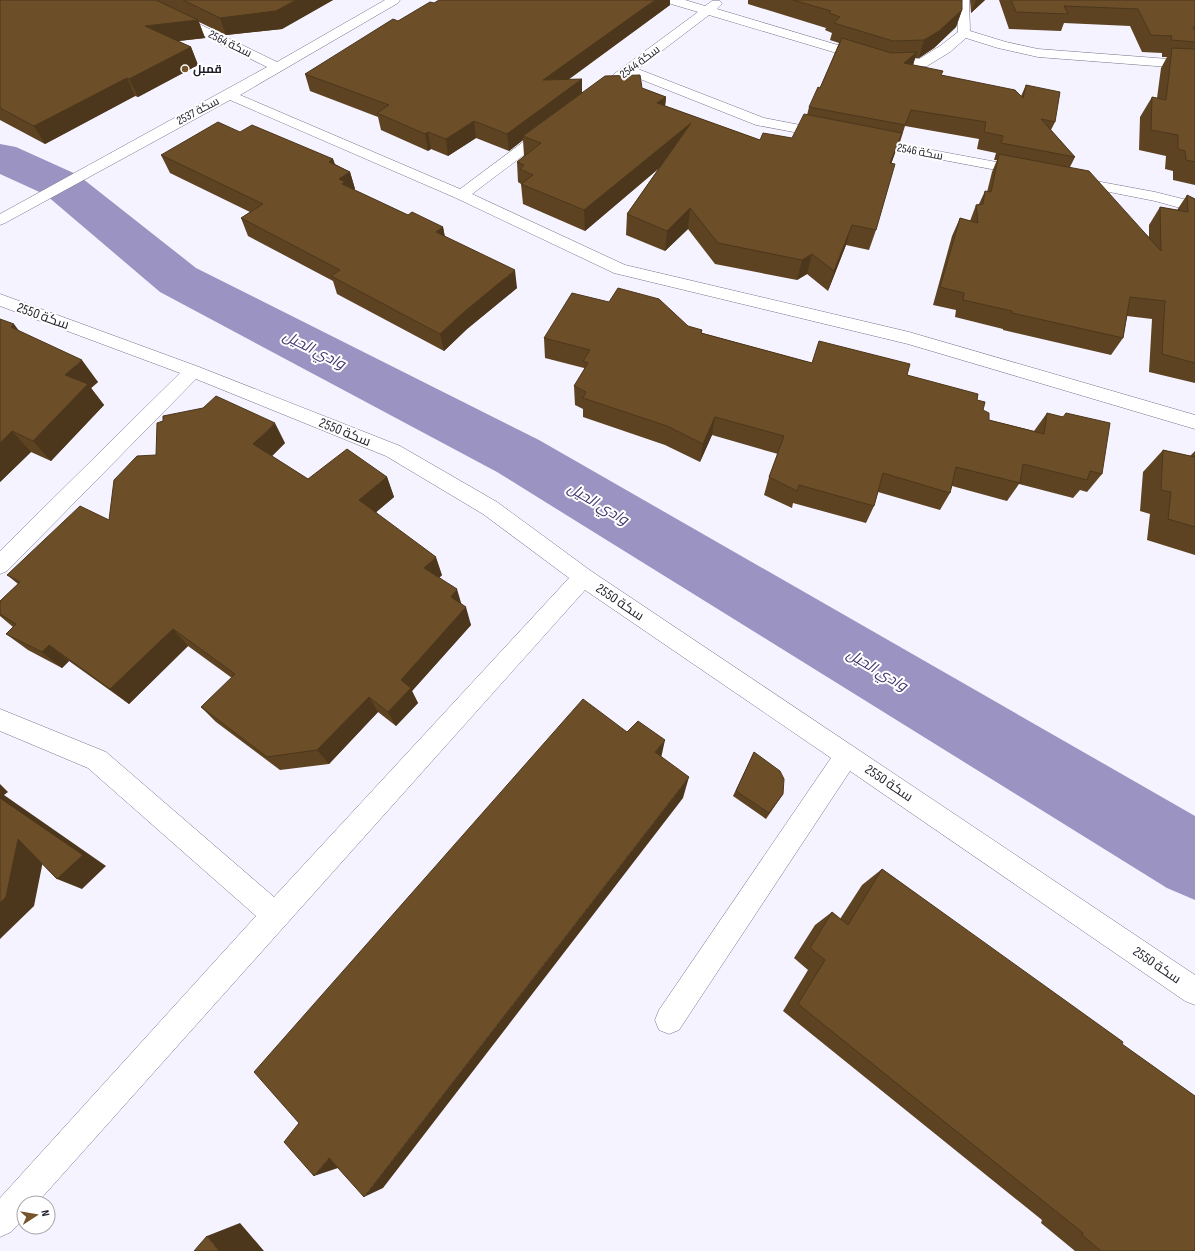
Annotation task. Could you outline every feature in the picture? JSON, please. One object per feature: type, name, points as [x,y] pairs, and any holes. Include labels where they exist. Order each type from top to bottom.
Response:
[{"type":"street","name":"سكة 2564","points":[[141,0],[277,67]]},
{"type":"street","name":"سكة 2537","points":[[0,220],[229,95],[394,0]]},
{"type":"street","points":[[672,0],[887,64],[922,63],[945,50],[964,33],[963,0]]},
{"type":"street","name":"سكة 2544","points":[[610,84],[722,0]]},
{"type":"street","points":[[964,33],[1003,46],[1038,53],[1195,65]]},
{"type":"street","points":[[629,70],[761,122],[836,136]]},
{"type":"street","points":[[229,95],[461,195],[620,269],[909,338],[1195,422]]},
{"type":"street","points":[[461,195],[560,121]]},
{"type":"street","name":"سكة 2546","points":[[851,139],[1033,173]]},
{"type":"street","points":[[1064,179],[1155,197],[1195,208]]},
{"type":"street","name":"سكة 2550","points":[[0,300],[193,371],[393,451],[490,508],[583,577],[1195,991]]},
{"type":"street","points":[[0,565],[193,371]]},
{"type":"street","points":[[0,1221],[275,914],[583,577]]},
{"type":"street","points":[[0,720],[97,760],[275,914]]},
{"type":"street","points":[[668,1020],[847,755]]},
{"type":"building","points":[[0,0],[156,0],[198,20],[145,26],[191,47],[34,126],[0,108]]},
{"type":"building","points":[[183,0],[296,0],[276,11],[220,18]]},
{"type":"building","points":[[439,0],[655,0],[543,80],[582,79],[507,134],[474,121],[446,139],[428,132],[425,134],[377,113],[389,105],[305,74],[393,19],[398,21],[430,2],[434,3]]},
{"type":"building","points":[[793,0],[962,0],[962,10],[939,31],[924,40],[893,41],[834,23],[840,17],[829,13],[831,11]]},
{"type":"building","points":[[1011,0],[1195,0],[1195,27],[1193,27],[1195,31],[1195,42],[1171,40],[1172,36],[1151,35],[1138,9],[1064,6],[1068,14],[1016,12]]},
{"type":"building","points":[[842,38],[891,53],[917,52],[904,63],[943,71],[941,75],[1015,90],[1023,98],[1026,85],[1060,92],[1055,122],[1041,119],[1075,157],[1001,143],[1003,136],[984,132],[986,122],[911,110],[905,125],[809,107],[818,87],[820,88]]},
{"type":"building","points":[[1172,48],[1195,49],[1195,162],[1186,160],[1185,151],[1178,149],[1178,135],[1151,130],[1152,97],[1166,100]]},
{"type":"building","points":[[640,75],[642,88],[666,97],[657,103],[760,140],[763,133],[792,138],[804,114],[902,133],[890,163],[895,164],[876,230],[852,225],[834,271],[812,254],[802,260],[718,243],[690,208],[667,231],[627,214],[691,123],[584,210],[521,184],[533,175],[520,169],[524,165],[517,162],[541,143],[523,136],[605,76]]},
{"type":"building","points":[[218,122],[240,132],[252,125],[333,159],[329,162],[350,172],[339,179],[345,182],[342,184],[408,215],[412,212],[443,227],[436,232],[515,270],[440,334],[331,276],[340,270],[241,218],[263,204],[161,155]]},
{"type":"building","points":[[999,154],[1089,171],[1161,251],[1160,207],[1188,212],[1187,195],[1195,199],[1195,363],[1162,354],[1165,301],[1130,297],[1123,338],[1012,313],[1012,311],[963,300],[964,293],[940,287],[960,218],[978,223],[976,205],[983,204],[985,191],[991,192]]},
{"type":"building","points":[[618,288],[659,299],[688,326],[702,330],[701,333],[812,363],[819,341],[910,364],[907,375],[978,394],[977,400],[985,402],[983,410],[989,413],[989,420],[1044,434],[1047,413],[1063,417],[1066,413],[1110,423],[1102,474],[1090,471],[1087,480],[1023,464],[1020,483],[956,467],[950,493],[883,473],[874,506],[799,485],[797,491],[769,477],[784,436],[715,417],[703,444],[667,426],[583,398],[586,392],[574,386],[588,363],[583,361],[590,350],[544,338],[572,293],[609,302]]},
{"type":"building","points":[[0,319],[14,324],[11,327],[82,360],[65,375],[88,384],[33,441],[12,431],[0,443]]},
{"type":"building","points":[[216,396],[275,423],[253,444],[308,479],[347,449],[387,477],[359,500],[436,557],[424,568],[457,589],[451,597],[466,607],[401,680],[411,688],[388,712],[369,697],[317,750],[267,757],[201,707],[235,674],[173,629],[110,689],[49,645],[42,652],[6,634],[16,624],[0,614],[0,601],[20,582],[7,575],[80,506],[109,520],[114,480],[137,456],[156,455],[157,423],[163,421],[163,416],[203,408]]},
{"type":"building","points":[[1163,450],[1195,457],[1195,527],[1168,519],[1171,492],[1161,490]]},
{"type":"building","points":[[583,699],[627,732],[638,721],[665,740],[655,752],[689,777],[364,1197],[329,1158],[314,1176],[284,1142],[299,1123],[254,1072]]},
{"type":"building","points":[[754,752],[780,771],[784,779],[783,794],[769,813],[736,791]]},
{"type":"building","points":[[0,798],[83,855],[57,879],[18,839],[6,897],[0,903]]},
{"type":"building","points":[[882,869],[1123,1042],[1122,1044],[1195,1096],[1195,1251],[1101,1251],[1082,1235],[1083,1233],[798,1004],[825,960],[810,948],[832,912],[848,925]]},
{"type":"building","points":[[207,1236],[219,1251],[194,1251]]},
{"type":"waterway","name":"وادي الحيل","points":[[0,157],[62,185],[178,280],[518,456],[1195,860]]},
{"type":"place","name":"قمبل","points":[[185,69]]}]
